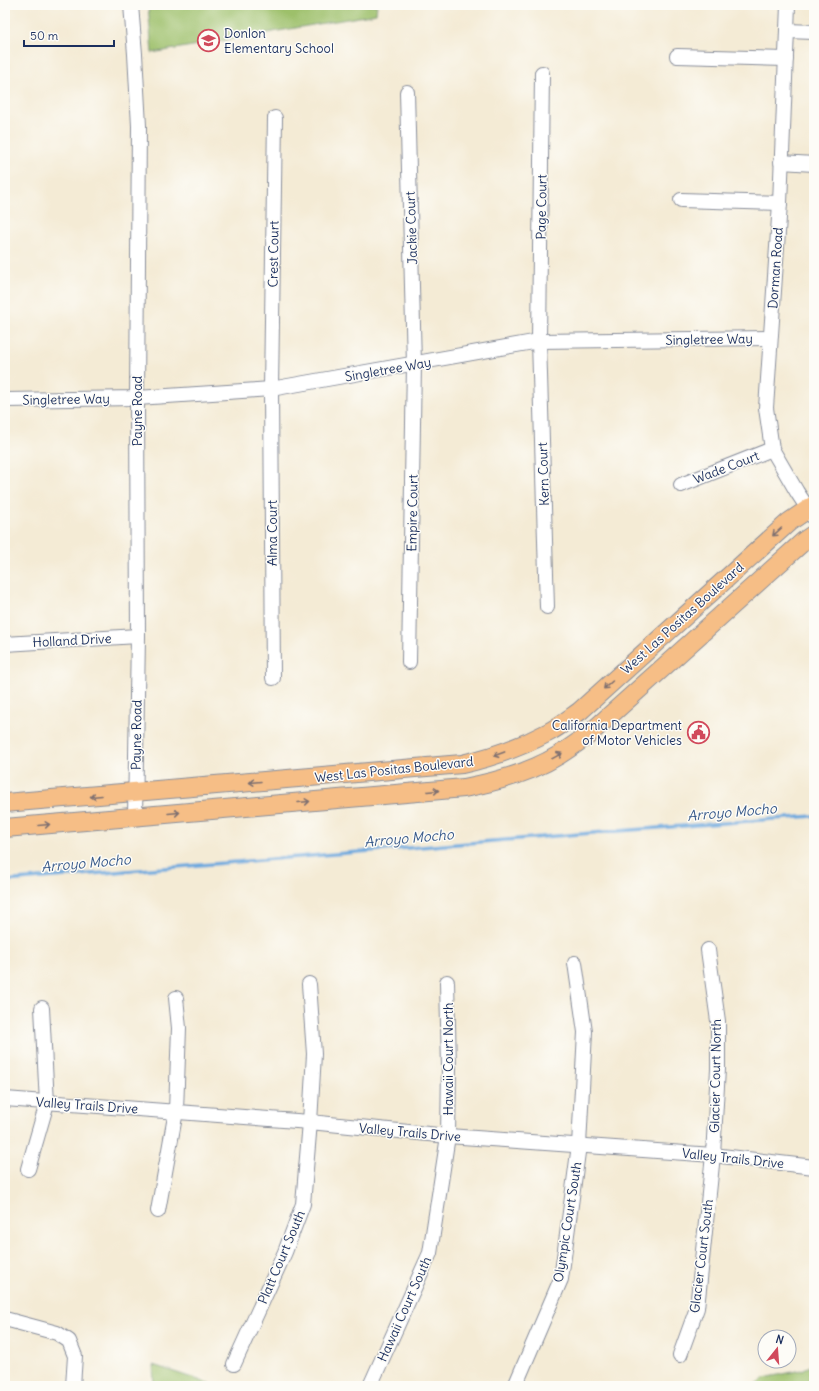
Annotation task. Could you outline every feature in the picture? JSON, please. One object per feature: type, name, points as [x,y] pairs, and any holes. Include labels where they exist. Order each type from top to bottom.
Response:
[{"type":"main road","name":"West Las Positas Boulevard","points":[[5,803],[462,764],[489,758],[522,746],[551,731],[580,711],[783,527],[812,510]]},
{"type":"main road","name":"West Las Positas Boulevard","points":[[5,828],[464,788],[493,782],[526,771],[559,755],[587,736],[805,540],[814,534]]},
{"type":"street","name":"Payne Road","points":[[131,5],[136,54],[139,126],[137,398],[138,636],[135,793],[136,816]]},
{"type":"street","name":"Dorman Road","points":[[788,5],[780,203],[766,408],[772,449],[812,510]]},
{"type":"street","points":[[787,31],[814,32]]},
{"type":"street","points":[[678,56],[786,59]]},
{"type":"street","name":"Page Court","points":[[539,341],[542,73]]},
{"type":"street","name":"Jackie Court","points":[[407,92],[414,364]]},
{"type":"street","name":"Crest Court","points":[[271,389],[274,118]]},
{"type":"street","points":[[781,162],[814,164]]},
{"type":"street","points":[[681,200],[780,203]]},
{"type":"street","name":"Singletree Way","points":[[5,400],[137,398],[271,389],[539,341],[770,338]]},
{"type":"street","name":"Kern Court","points":[[539,341],[547,607]]},
{"type":"street","name":"Empire Court","points":[[409,662],[414,364]]},
{"type":"street","name":"Alma Court","points":[[271,389],[274,678]]},
{"type":"street","name":"Wade Court","points":[[681,485],[772,449]]},
{"type":"street","name":"Holland Drive","points":[[5,644],[138,636]]},
{"type":"street","name":"Glacier Court North","points":[[708,950],[718,1021],[718,1069],[713,1155]]},
{"type":"street","name":"Olympic Court South","points":[[515,1386],[561,1279],[579,1145],[585,1032],[575,963]]},
{"type":"street","name":"Hawaii Court North","points":[[447,982],[449,1067],[448,1136]]},
{"type":"street","name":"Platt Court South","points":[[234,1364],[285,1252],[303,1204],[314,1054],[309,984]]},
{"type":"street","points":[[158,1211],[176,1111],[179,1028],[176,998]]},
{"type":"street","points":[[28,1169],[47,1103],[42,1008]]},
{"type":"street","name":"Valley Trails Drive","points":[[5,1099],[310,1122],[448,1136],[713,1155],[814,1167]]},
{"type":"street","name":"Hawaii Court South","points":[[370,1386],[430,1252],[448,1136]]},
{"type":"street","name":"Glacier Court South","points":[[680,1355],[697,1308],[713,1155]]},
{"type":"street","points":[[5,1319],[57,1333],[69,1341],[75,1356],[73,1386]]},
{"type":"green space","name":"Donlon Elementary School","points":[[148,5],[377,5],[376,14],[152,53]]},
{"type":"green space","points":[[814,1364],[814,1386],[754,1386],[764,1378],[802,1370]]},
{"type":"green space","points":[[153,1365],[217,1386],[154,1386]]},
{"type":"waterway","name":"Arroyo Mocho","points":[[5,881],[814,816]]},
{"type":"place","name":"Donlon Elementary School","points":[[208,40]]},
{"type":"place","name":"California Department of Motor Vehicles","points":[[698,732]]}]
